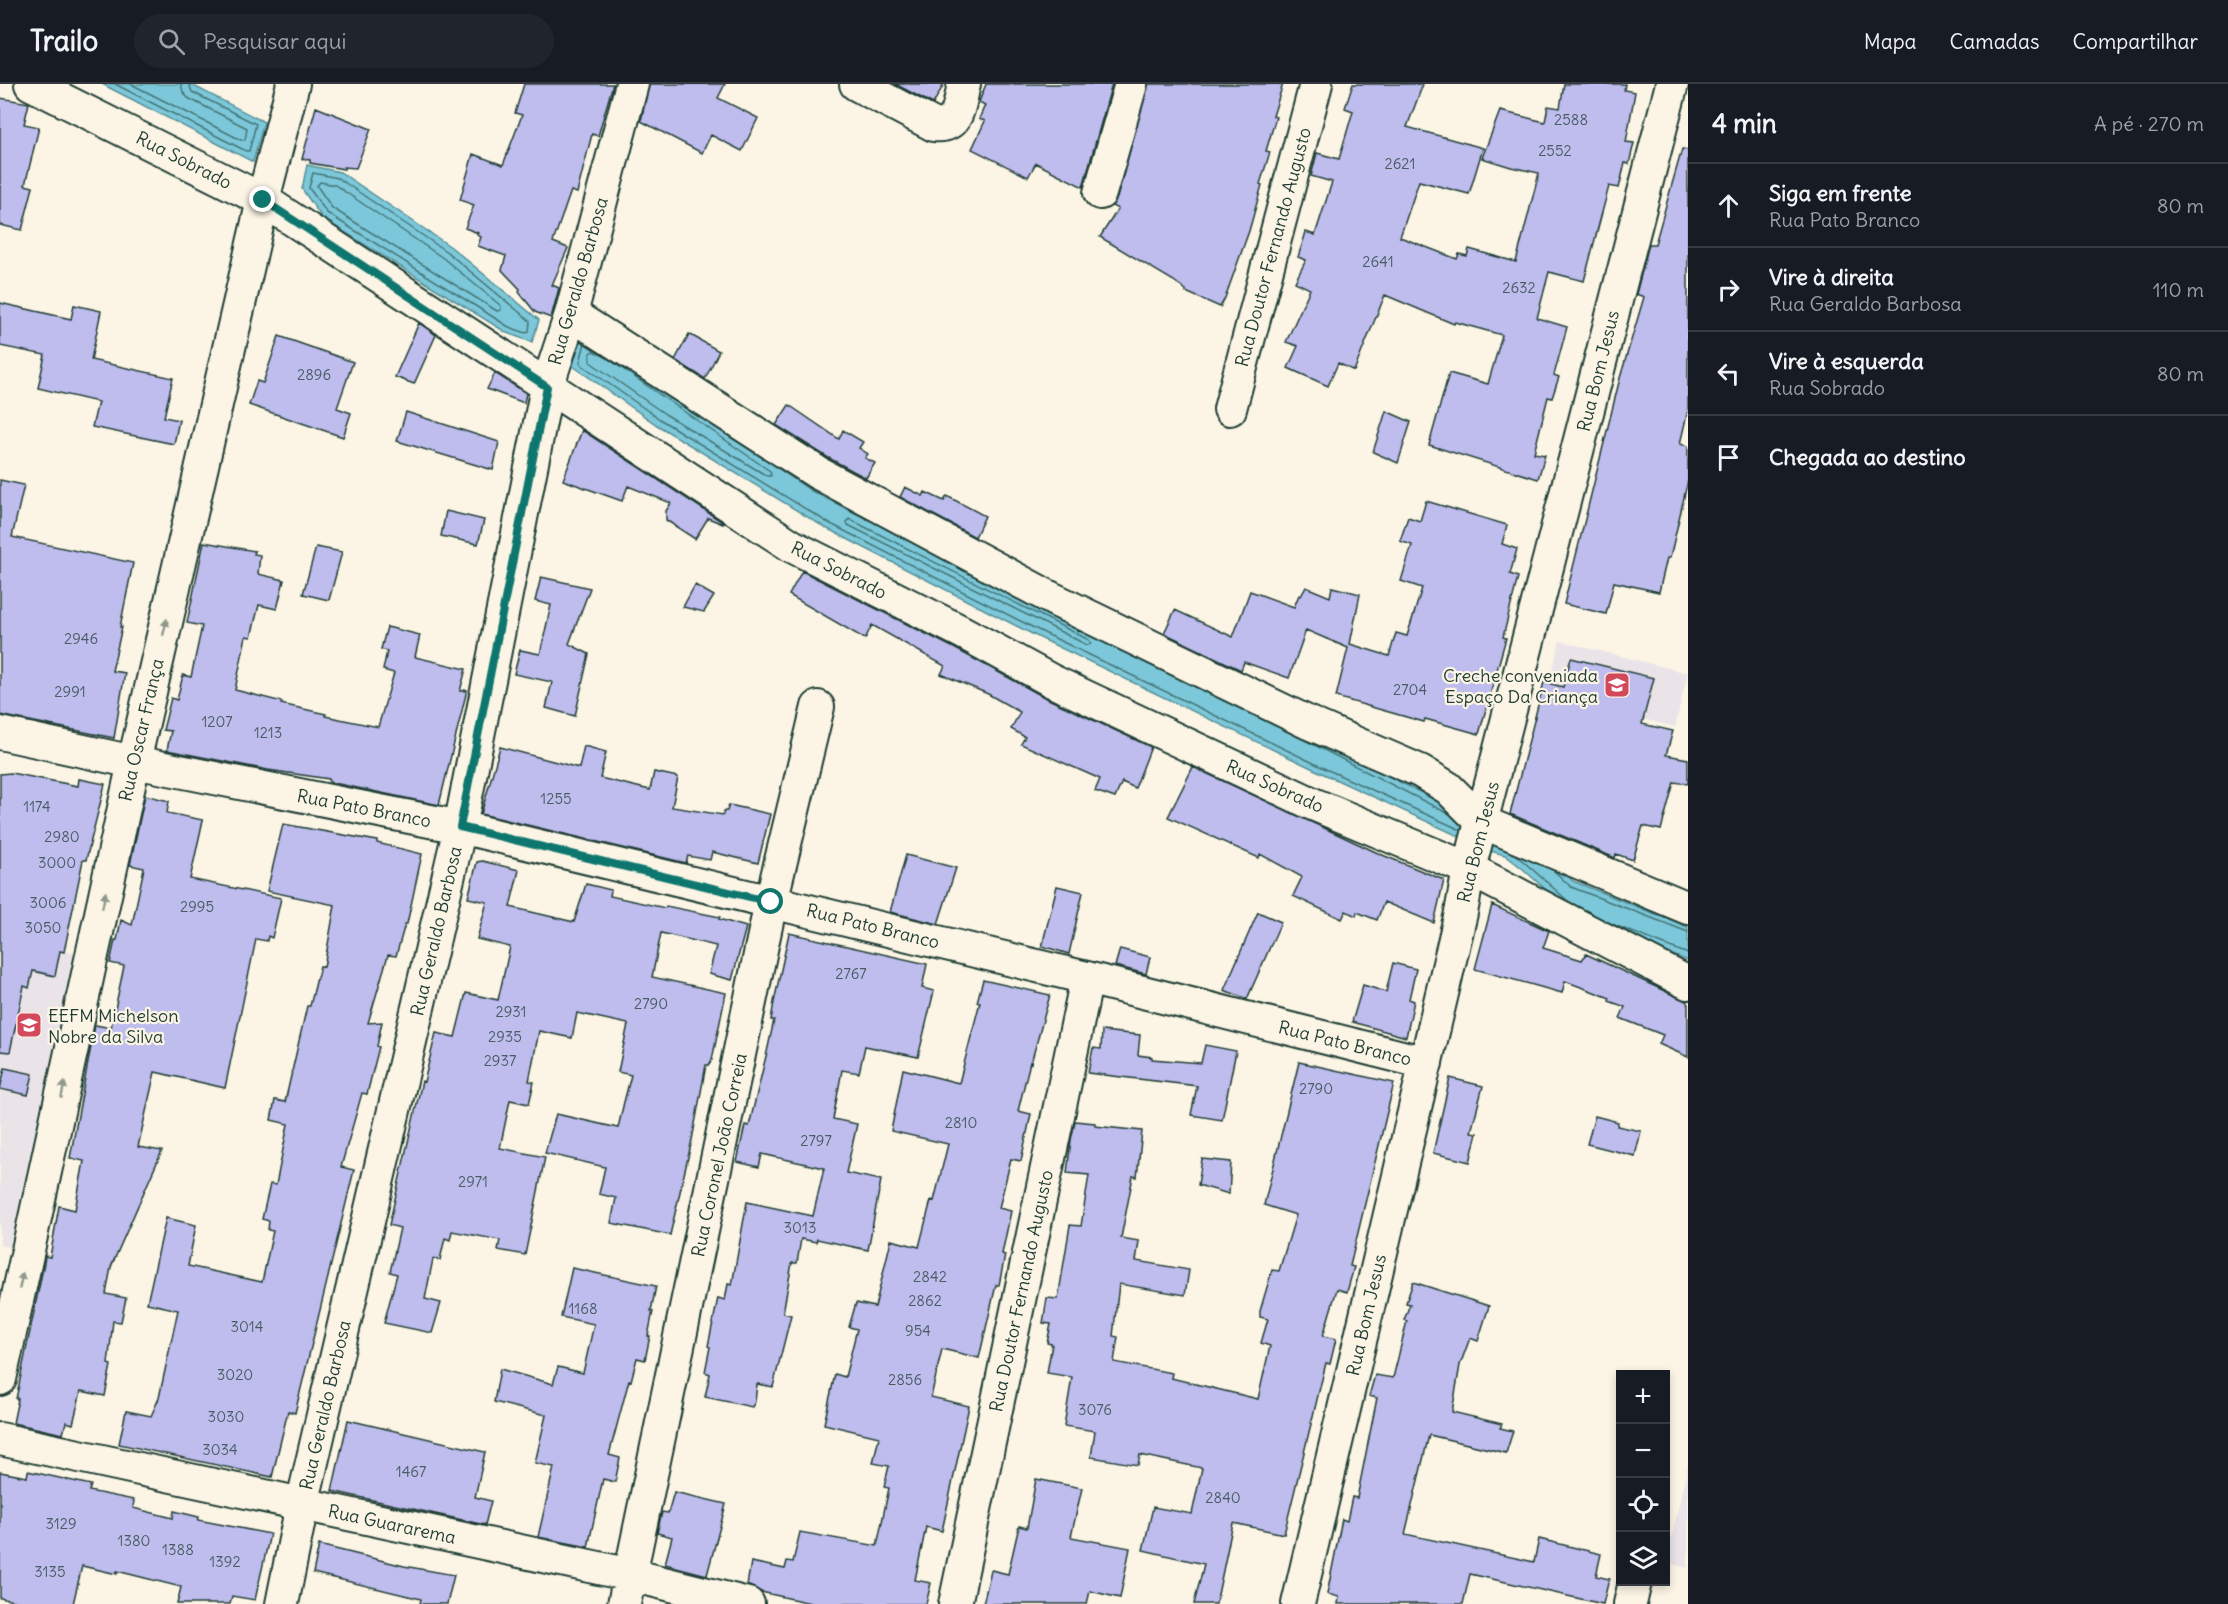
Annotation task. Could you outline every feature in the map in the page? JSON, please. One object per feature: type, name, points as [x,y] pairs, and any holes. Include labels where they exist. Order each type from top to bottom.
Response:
[{"type":"street","name":"Rua Sobrado","points":[[31,84],[263,200],[792,546],[962,632],[1052,681],[1313,804],[1469,869],[1688,983]]},
{"type":"street","name":"Rua Oscar França","points":[[0,1379],[134,762],[263,200],[293,84]]},
{"type":"street","name":"Rua Geraldo Barbosa","points":[[282,1604],[302,1504],[460,827],[547,387],[572,314],[632,84]]},
{"type":"street","points":[[856,84],[934,125],[943,126],[955,119],[964,84]]},
{"type":"street","points":[[1100,193],[1131,84]]},
{"type":"street","name":"Rua Doutor Fernando Augusto","points":[[1230,409],[1316,84]]},
{"type":"street","name":"Rua Bom Jesus","points":[[1298,1604],[1426,1064],[1469,869],[1672,84]]},
{"type":"street","points":[[572,314],[818,472],[1053,598],[1309,723],[1420,771],[1448,788],[1482,822],[1688,908]]},
{"type":"street","name":"Rua Coronel João Correia","points":[[628,1589],[771,902],[818,707]]},
{"type":"street","name":"Rua Pato Branco","points":[[0,733],[460,827],[1087,978],[1426,1064]]},
{"type":"street","name":"Rua Doutor Fernando Augusto","points":[[954,1604],[1087,978]]},
{"type":"street","name":"Rua Guararema","points":[[0,1439],[302,1504],[628,1589],[748,1604]]},
{"type":"street","points":[[1630,1604],[1634,1586]]},
{"type":"shaded area","name":"Creche conveniada Espaço Da Criança","points":[[1560,641],[1688,673],[1675,727],[1546,695]]},
{"type":"shaded area","name":"EEFM Michelson Nobre da Silva","points":[[0,937],[74,953],[10,1247],[0,1245]]},
{"type":"shaded area","points":[[1688,1463],[1688,1568],[1670,1564],[1670,1545]]},
{"type":"water","points":[[102,84],[190,84],[264,122],[253,162]]},
{"type":"water","points":[[307,165],[340,172],[451,247],[539,320],[532,342],[507,333],[322,218],[302,189]]},
{"type":"water","points":[[582,329],[813,485],[1473,819],[1467,840],[1040,638],[824,527],[657,425],[573,366]]},
{"type":"water","points":[[1495,833],[1559,867],[1573,881],[1688,927],[1688,961],[1574,915],[1505,855],[1490,851]]},
{"type":"building","points":[[524,84],[613,84],[598,136],[592,134],[577,193],[571,191],[553,242],[568,248],[552,285],[559,288],[551,318],[535,312],[519,292],[520,289],[502,270],[506,256],[478,246],[481,237],[477,235],[478,233],[465,228],[474,205],[460,200],[473,154],[503,165],[522,115],[515,113]]},
{"type":"building","points":[[649,84],[725,84],[718,98],[758,118],[742,151],[711,135],[702,153],[641,121]]},
{"type":"building","points":[[895,84],[944,84],[933,104]]},
{"type":"building","points":[[986,84],[1112,84],[1083,187],[1036,163],[1028,177],[972,149],[985,121],[979,119],[985,105],[979,102]]},
{"type":"building","points":[[1148,84],[1283,84],[1273,116],[1276,117],[1266,151],[1270,152],[1260,184],[1262,185],[1249,231],[1220,307],[1186,292],[1174,281],[1100,237],[1118,209],[1112,206],[1117,198]]},
{"type":"building","points":[[1353,84],[1423,84],[1407,127],[1483,148],[1469,194],[1419,181],[1400,237],[1457,259],[1459,254],[1467,256],[1469,249],[1516,262],[1539,173],[1482,158],[1500,111],[1545,122],[1548,106],[1560,108],[1564,84],[1625,84],[1624,90],[1635,92],[1626,142],[1634,143],[1629,164],[1625,163],[1619,188],[1609,186],[1584,281],[1549,272],[1537,318],[1567,327],[1554,375],[1559,377],[1552,398],[1548,397],[1534,453],[1545,455],[1538,479],[1429,445],[1449,373],[1488,384],[1502,335],[1455,322],[1454,324],[1385,295],[1354,371],[1338,363],[1328,386],[1288,368],[1298,346],[1286,342],[1310,289],[1295,282],[1306,260],[1298,257],[1306,232],[1315,235],[1332,182],[1311,176],[1317,153],[1339,159],[1353,111],[1345,108]]},
{"type":"building","points":[[0,98],[29,103],[24,124],[39,127],[25,185],[33,187],[22,230],[0,225]]},
{"type":"building","points":[[316,107],[371,129],[356,168],[344,167],[344,169],[310,163],[310,160],[302,159]]},
{"type":"building","points":[[1682,149],[1688,150],[1688,410],[1680,444],[1688,446],[1688,480],[1670,558],[1667,558],[1659,592],[1614,582],[1606,614],[1564,604],[1620,378],[1644,297],[1636,294],[1649,244],[1655,244]]},
{"type":"building","points":[[0,303],[71,319],[74,305],[101,311],[91,360],[173,378],[164,417],[179,420],[174,444],[92,427],[98,402],[38,388],[45,355],[0,346]]},
{"type":"building","points":[[419,323],[436,335],[414,384],[395,377]]},
{"type":"building","points":[[689,334],[719,351],[705,379],[675,360]]},
{"type":"building","points":[[279,336],[353,362],[337,408],[351,413],[343,437],[249,405],[257,381],[263,383]]},
{"type":"building","points":[[495,373],[526,393],[524,403],[487,389]]},
{"type":"building","points":[[789,405],[839,439],[843,430],[863,442],[859,448],[868,454],[865,458],[875,463],[866,478],[776,425]]},
{"type":"building","points":[[1386,411],[1411,422],[1398,463],[1373,452]]},
{"type":"building","points":[[406,412],[499,442],[493,470],[397,441]]},
{"type":"building","points":[[582,430],[724,523],[708,518],[695,539],[666,520],[666,511],[671,503],[628,486],[622,501],[563,480]]},
{"type":"building","points":[[0,480],[24,485],[12,537],[133,563],[112,671],[125,673],[114,738],[0,715]]},
{"type":"building","points":[[905,487],[923,496],[925,492],[944,501],[947,496],[985,516],[975,537],[900,497]]},
{"type":"building","points":[[1426,501],[1507,525],[1502,544],[1517,549],[1510,574],[1518,577],[1503,637],[1506,638],[1479,734],[1425,719],[1424,722],[1336,697],[1348,648],[1306,630],[1289,678],[1244,662],[1241,670],[1164,633],[1175,610],[1233,637],[1250,591],[1294,607],[1299,595],[1301,596],[1306,587],[1330,597],[1332,587],[1360,594],[1350,644],[1389,656],[1396,633],[1407,636],[1422,588],[1401,581],[1412,545],[1400,541],[1408,517],[1420,521]]},
{"type":"building","points":[[446,511],[484,520],[478,544],[441,536]]},
{"type":"building","points":[[204,542],[255,551],[254,554],[260,555],[258,574],[284,580],[277,609],[259,605],[251,637],[246,636],[235,690],[282,702],[281,704],[326,714],[325,716],[378,727],[394,673],[383,670],[387,651],[381,649],[387,627],[420,635],[415,657],[466,669],[460,691],[467,690],[439,805],[329,782],[329,779],[268,770],[167,750],[171,731],[163,730],[171,698],[177,700],[183,675],[191,677],[202,626],[187,623]]},
{"type":"building","points":[[316,547],[342,552],[329,600],[303,594]]},
{"type":"building","points":[[802,571],[954,648],[1044,697],[1151,747],[1135,788],[1122,782],[1115,798],[1095,791],[1100,779],[1021,744],[1025,737],[1011,729],[1020,712],[988,694],[941,674],[945,666],[872,625],[865,639],[789,595]]},
{"type":"building","points":[[541,577],[590,588],[569,644],[589,654],[575,716],[546,708],[552,682],[514,674],[520,650],[540,654],[551,605],[535,601]]},
{"type":"building","points":[[695,585],[714,596],[704,612],[683,607]]},
{"type":"building","points":[[1571,658],[1654,678],[1642,724],[1673,731],[1666,755],[1688,759],[1688,784],[1674,782],[1661,830],[1643,826],[1633,860],[1616,854],[1615,858],[1510,814],[1544,682],[1563,687]]},
{"type":"building","points":[[584,746],[606,752],[600,778],[650,790],[654,772],[678,777],[672,807],[723,815],[729,805],[770,814],[758,863],[712,852],[710,860],[688,856],[686,863],[481,814],[500,747],[579,768]]},
{"type":"building","points":[[1193,767],[1380,854],[1444,880],[1434,923],[1384,902],[1377,920],[1357,912],[1356,916],[1346,911],[1342,919],[1293,896],[1302,877],[1260,854],[1259,858],[1168,817]]},
{"type":"building","points":[[11,773],[78,786],[79,779],[105,784],[86,860],[83,860],[64,952],[60,951],[55,976],[33,971],[29,988],[24,986],[10,1052],[0,1051],[0,774]]},
{"type":"building","points":[[145,795],[169,801],[167,813],[203,820],[190,879],[281,898],[272,938],[268,936],[267,941],[256,939],[225,1088],[155,1072],[138,1147],[162,1151],[111,1267],[106,1294],[126,1298],[121,1322],[113,1321],[108,1364],[111,1365],[105,1396],[81,1391],[73,1424],[66,1422],[63,1434],[13,1423],[18,1399],[16,1399],[45,1256],[50,1257],[59,1206],[75,1210],[84,1161],[70,1158],[95,1025],[111,1028],[124,966],[110,963],[121,920],[132,925],[144,868],[130,865]]},
{"type":"building","points":[[283,824],[377,841],[377,843],[422,854],[407,924],[405,924],[396,956],[388,955],[368,1023],[382,1022],[377,1046],[379,1047],[367,1094],[362,1093],[341,1167],[354,1170],[295,1413],[288,1411],[272,1477],[119,1444],[126,1411],[151,1416],[159,1398],[178,1310],[147,1303],[166,1218],[196,1225],[188,1266],[262,1282],[273,1231],[268,1230],[269,1221],[262,1219],[270,1184],[276,1185],[288,1124],[271,1120],[275,1100],[285,1102],[307,1006],[310,1006],[320,966],[324,967],[335,905],[267,891]]},
{"type":"building","points":[[906,855],[956,868],[938,924],[890,912]]},
{"type":"building","points":[[482,861],[519,870],[510,907],[574,922],[586,884],[611,890],[610,896],[720,917],[719,919],[746,927],[732,980],[709,974],[716,946],[661,933],[652,977],[726,993],[712,1060],[709,1065],[706,1065],[692,1140],[670,1235],[611,1223],[616,1198],[599,1194],[605,1167],[545,1153],[556,1114],[618,1128],[631,1075],[618,1072],[628,1024],[577,1013],[572,1038],[539,1031],[529,1081],[534,1082],[529,1104],[510,1100],[500,1148],[545,1157],[525,1255],[498,1250],[500,1240],[452,1231],[450,1240],[445,1238],[440,1260],[433,1259],[425,1299],[441,1303],[432,1333],[384,1323],[397,1274],[390,1272],[400,1228],[389,1225],[422,1081],[424,1082],[436,1033],[455,1037],[466,993],[498,1000],[510,947],[477,939],[487,902],[468,898],[477,862]]},
{"type":"building","points":[[1057,886],[1083,892],[1069,954],[1042,946]]},
{"type":"building","points":[[1492,905],[1549,931],[1543,948],[1582,960],[1586,954],[1688,1002],[1688,1057],[1659,1044],[1663,1035],[1620,1018],[1625,1007],[1609,1001],[1610,998],[1565,981],[1562,993],[1475,969]]},
{"type":"building","points":[[1258,912],[1281,922],[1247,999],[1224,990]]},
{"type":"building","points":[[789,933],[927,964],[922,988],[934,991],[918,1057],[865,1046],[859,1073],[842,1070],[833,1119],[857,1124],[846,1173],[881,1180],[868,1250],[817,1239],[816,1242],[801,1239],[797,1263],[792,1263],[783,1313],[791,1315],[773,1387],[757,1384],[755,1402],[752,1407],[705,1397],[710,1374],[705,1372],[710,1347],[708,1346],[718,1298],[725,1300],[728,1284],[732,1285],[747,1202],[813,1216],[824,1168],[762,1154],[759,1167],[737,1162],[745,1125],[749,1126],[767,1052],[774,1020],[771,1020],[774,1002]]},
{"type":"building","points":[[1120,949],[1150,957],[1146,974],[1115,966]]},
{"type":"building","points":[[1393,963],[1416,969],[1409,999],[1414,1001],[1406,1037],[1352,1022],[1363,985],[1386,992]]},
{"type":"building","points":[[983,980],[1050,995],[1018,1111],[1031,1114],[1021,1161],[1011,1159],[999,1208],[1011,1211],[1002,1254],[1005,1255],[999,1285],[996,1285],[979,1358],[942,1349],[931,1397],[969,1406],[942,1531],[926,1527],[915,1580],[931,1583],[926,1604],[815,1604],[761,1592],[747,1585],[751,1562],[785,1569],[787,1561],[793,1562],[800,1532],[877,1546],[889,1488],[884,1487],[889,1466],[873,1463],[879,1437],[824,1424],[835,1374],[845,1377],[857,1329],[849,1327],[856,1303],[875,1307],[891,1240],[919,1247],[931,1200],[934,1201],[948,1144],[891,1131],[903,1069],[959,1083],[980,1002],[977,1002]]},
{"type":"building","points":[[1102,1031],[1140,1035],[1138,1055],[1152,1057],[1152,1059],[1201,1063],[1205,1045],[1236,1051],[1222,1120],[1191,1115],[1197,1086],[1088,1073],[1093,1048],[1101,1049]]},
{"type":"building","points":[[1299,1062],[1394,1083],[1350,1266],[1354,1267],[1347,1292],[1337,1289],[1323,1336],[1336,1339],[1330,1364],[1326,1363],[1284,1534],[1233,1523],[1216,1604],[1194,1604],[1204,1564],[1143,1550],[1153,1507],[1192,1514],[1202,1468],[1140,1455],[1138,1465],[1091,1457],[1095,1431],[1064,1426],[1072,1377],[1047,1373],[1052,1344],[1047,1343],[1051,1324],[1043,1323],[1047,1298],[1058,1299],[1070,1225],[1081,1226],[1089,1175],[1067,1173],[1071,1140],[1075,1121],[1095,1123],[1095,1126],[1142,1131],[1137,1177],[1133,1176],[1121,1238],[1139,1241],[1136,1261],[1189,1270],[1185,1295],[1119,1284],[1113,1336],[1118,1337],[1114,1362],[1172,1373],[1171,1378],[1258,1399],[1270,1346],[1261,1343],[1268,1319],[1260,1317],[1260,1311],[1272,1270],[1279,1271],[1296,1215],[1264,1205]]},
{"type":"building","points":[[5,1068],[33,1074],[28,1095],[0,1089]]},
{"type":"building","points":[[1450,1078],[1483,1086],[1471,1132],[1477,1133],[1470,1162],[1433,1153]]},
{"type":"building","points":[[1595,1116],[1618,1122],[1617,1126],[1641,1131],[1635,1156],[1587,1144]]},
{"type":"building","points":[[1202,1159],[1231,1162],[1229,1194],[1198,1185]]},
{"type":"building","points":[[572,1268],[656,1286],[645,1360],[637,1358],[609,1455],[620,1458],[615,1482],[603,1479],[588,1547],[538,1537],[554,1467],[535,1463],[546,1415],[494,1402],[500,1369],[553,1384],[558,1367],[583,1373],[594,1324],[561,1317]]},
{"type":"building","points":[[1413,1282],[1489,1306],[1478,1341],[1470,1338],[1460,1365],[1452,1412],[1502,1424],[1500,1428],[1513,1431],[1506,1453],[1429,1435],[1405,1534],[1534,1562],[1539,1539],[1601,1554],[1596,1576],[1609,1579],[1603,1604],[1470,1574],[1463,1604],[1338,1604],[1339,1597],[1327,1594],[1342,1519],[1347,1521],[1352,1497],[1357,1498],[1377,1398],[1369,1396],[1375,1375],[1393,1378],[1407,1321],[1404,1320],[1410,1304],[1406,1303]]},
{"type":"building","points":[[348,1420],[485,1452],[475,1497],[491,1501],[485,1525],[332,1491]]},
{"type":"building","points":[[28,1471],[91,1485],[89,1491],[134,1500],[133,1508],[173,1518],[174,1511],[199,1517],[198,1520],[270,1534],[255,1600],[232,1596],[230,1604],[177,1604],[181,1587],[117,1571],[117,1574],[82,1566],[73,1604],[27,1604],[0,1598],[0,1472],[27,1477]]},
{"type":"building","points":[[1036,1479],[1082,1488],[1071,1537],[1130,1548],[1120,1598],[1090,1591],[1087,1604],[983,1604],[991,1570],[1008,1574],[1019,1526],[1027,1528]]},
{"type":"building","points":[[674,1492],[726,1504],[707,1575],[665,1564],[672,1537],[657,1533],[662,1512],[668,1513]]},
{"type":"building","points":[[319,1545],[404,1566],[454,1575],[447,1604],[420,1604],[421,1599],[313,1573]]},
{"type":"place","name":"Creche conveniada Espaço Da Criança","points":[[1617,685]]},
{"type":"place","name":"EEFM Michelson Nobre da Silva","points":[[29,1025]]},
{"type":"route","points":[[263,200],[547,387],[460,827],[771,902]]}]
